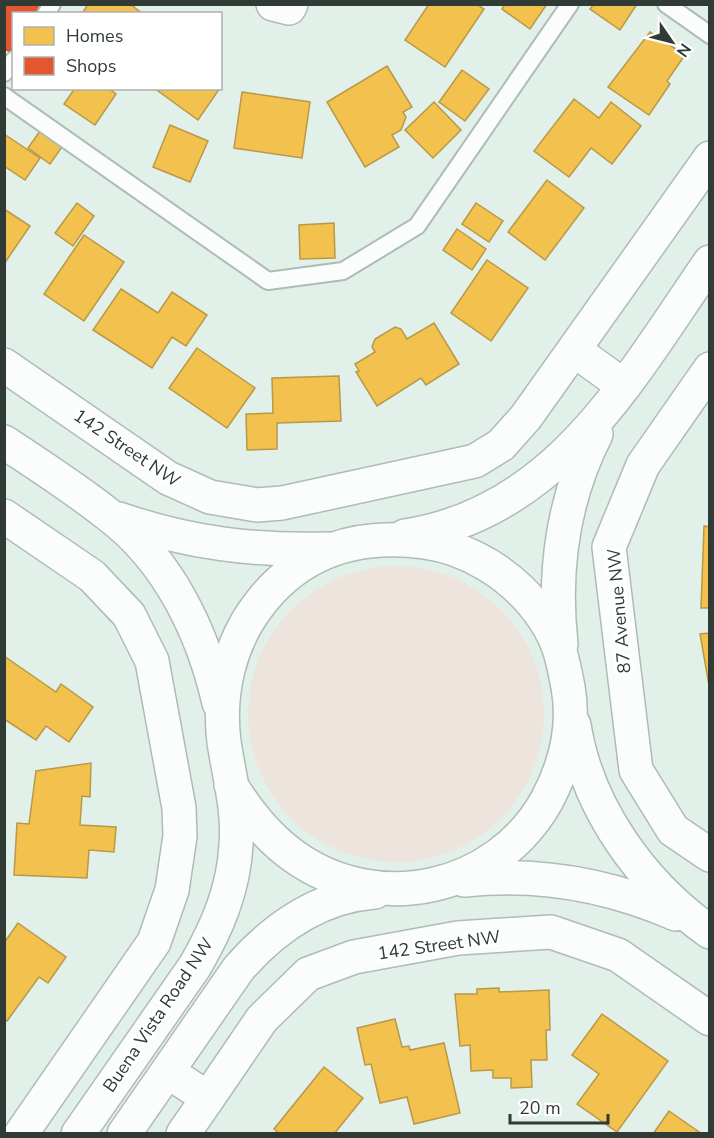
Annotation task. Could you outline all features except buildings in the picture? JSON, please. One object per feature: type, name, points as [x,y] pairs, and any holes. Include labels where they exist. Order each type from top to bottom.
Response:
[{"type":"street","points":[[624,386],[574,350],[710,158]]},
{"type":"street","points":[[111,517],[160,533],[232,547],[281,550],[330,549],[411,535],[462,519],[500,502],[529,484],[582,440],[624,386],[710,262]]},
{"type":"street","name":"142 Street NW","points":[[4,365],[168,478],[188,489],[232,502],[282,503],[475,461],[501,446],[526,417],[574,350]]},
{"type":"street","name":"87 Avenue NW","points":[[710,369],[643,465],[609,547],[636,770],[673,830],[710,855]]},
{"type":"street","points":[[624,386],[587,451],[565,523],[558,589],[561,648],[583,762],[608,820],[645,874],[668,898],[710,932]]},
{"type":"street","points":[[4,442],[111,517],[154,561],[188,614],[212,674],[224,738]]},
{"type":"street","points":[[4,516],[92,576],[129,615],[152,661],[179,808],[180,836],[172,890],[154,942],[21,1134]]},
{"type":"street","points":[[380,539],[434,543],[460,551],[484,563],[508,579],[530,600],[547,623],[561,648]]},
{"type":"street","points":[[224,738],[225,681],[232,654],[243,629],[271,590],[289,573],[330,549]]},
{"type":"street","points":[[453,881],[502,854],[540,812],[554,786],[564,759],[569,730],[570,700]]},
{"type":"street","name":"Buena Vista Road NW","points":[[78,1134],[195,966],[212,937],[225,905],[233,873],[236,814],[224,738]]},
{"type":"street","points":[[231,785],[259,826],[297,859],[345,882],[397,890]]},
{"type":"street","points":[[124,1134],[239,968],[276,932],[320,906],[371,892],[453,881],[523,876],[601,887],[642,900],[710,932]]},
{"type":"street","name":"142 Street NW","points":[[208,1098],[262,1018],[308,974],[354,957],[458,938],[551,932],[618,955],[710,1019]]},
{"type":"street","points":[[168,1072],[208,1098],[183,1134]]},
{"type":"lane","points":[[4,96],[268,281],[343,271],[417,225],[570,4]]},
{"type":"lane","points":[[666,4],[710,35]]},
{"type":"shaded area","points":[[396,566],[425,569],[466,584],[490,600],[510,620],[532,657],[541,685],[544,714],[541,743],[526,784],[510,808],[490,828],[453,850],[425,859],[396,862],[367,859],[326,844],[302,828],[282,808],[260,771],[251,743],[248,714],[251,685],[266,644],[282,620],[302,600],[339,578],[367,569]]}]
